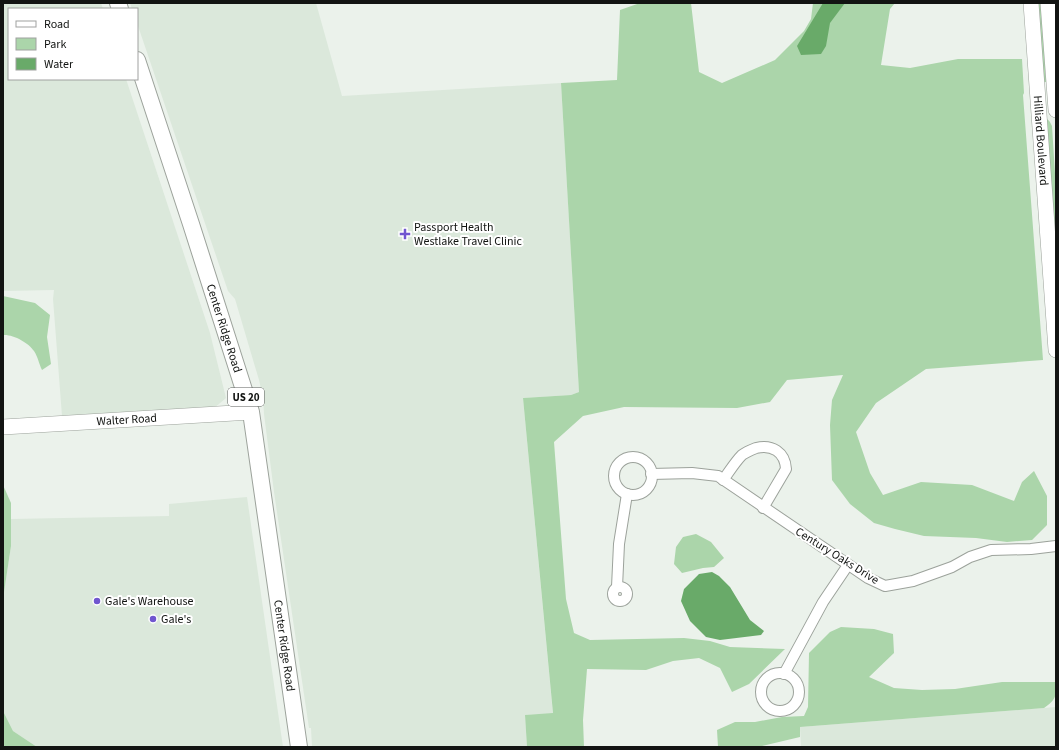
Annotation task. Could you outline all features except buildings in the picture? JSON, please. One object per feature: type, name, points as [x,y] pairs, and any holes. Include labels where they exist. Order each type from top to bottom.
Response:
[{"type":"main road","name":"Hilliard Boulevard","points":[[1031,3],[1056,350]]},
{"type":"main road","name":"Hilliard Boulevard","points":[[1048,3],[1056,102]]},
{"type":"main road","name":"Center Ridge Road","points":[[138,63],[194,232],[251,412],[299,747]]},
{"type":"main road","name":"Walter Road","points":[[3,427],[251,412]]},
{"type":"street","points":[[1038,97],[1056,102]]},
{"type":"street","points":[[723,480],[742,454],[751,450],[765,447],[778,450],[783,455],[786,462],[786,469],[763,508]]},
{"type":"street","points":[[635,457],[644,460],[648,464],[651,474],[651,481],[639,494],[627,494],[620,490],[616,484],[614,477],[615,470],[618,464],[625,458],[635,457]]},
{"type":"street","name":"Century Oaks Drive","points":[[651,474],[704,474],[718,476],[848,565],[868,578],[885,586],[919,578],[952,567],[970,557],[991,550],[1031,549],[1056,546]]},
{"type":"street","points":[[617,587],[619,544],[627,494]]},
{"type":"street","points":[[784,674],[823,602],[848,565]]},
{"type":"shaded area","points":[[3,3],[101,3],[103,8],[8,8],[8,80],[126,80],[210,333],[226,398],[213,409],[62,416],[53,299],[54,290],[3,291]]},
{"type":"shaded area","points":[[130,3],[316,3],[342,96],[561,83],[579,392],[571,395],[523,398],[553,714],[525,715],[527,747],[312,747],[311,728],[309,728],[274,492],[263,397],[259,380],[235,299],[228,291],[138,26],[138,8],[132,8]]},
{"type":"shaded area","points":[[247,497],[283,747],[37,747],[13,731],[3,711],[3,599],[11,546],[11,519],[169,516],[169,504]]},
{"type":"shaded area","points":[[1056,707],[1056,747],[801,747],[800,727]]},
{"type":"green space","points":[[640,3],[691,3],[699,72],[722,83],[775,60],[804,31],[811,19],[813,3],[895,3],[890,9],[881,65],[910,68],[958,59],[1022,59],[1023,95],[1043,360],[926,369],[876,403],[856,432],[870,473],[883,495],[921,482],[972,485],[1014,501],[1022,482],[1034,471],[1047,496],[1047,525],[1032,540],[1007,542],[976,538],[924,536],[874,523],[850,504],[832,480],[830,425],[832,400],[843,375],[787,380],[770,402],[737,408],[624,407],[583,416],[554,442],[566,599],[574,633],[590,640],[684,638],[710,641],[730,647],[785,649],[749,684],[732,692],[720,668],[699,658],[673,661],[646,670],[587,669],[583,720],[584,747],[527,747],[525,715],[553,713],[523,398],[571,395],[579,392],[561,83],[617,80],[620,10]]},
{"type":"green space","points":[[1036,3],[1043,3],[1046,82],[1043,82]]},
{"type":"green space","points":[[1045,119],[1050,122],[1052,126],[1056,189],[1056,261]]},
{"type":"green space","points":[[3,296],[35,303],[50,315],[47,337],[51,364],[42,370],[32,348],[16,338],[3,335]]},
{"type":"green space","points":[[3,485],[11,503],[11,546],[3,599]]},
{"type":"green space","points":[[696,534],[711,542],[724,558],[714,567],[682,573],[674,564],[676,547],[683,537]]},
{"type":"green space","points":[[841,627],[874,629],[893,634],[894,653],[869,677],[894,688],[922,690],[955,689],[1002,682],[1055,682],[1056,694],[1051,703],[1044,708],[800,727],[800,737],[758,747],[718,747],[717,730],[735,722],[755,722],[782,717],[804,716],[808,707],[809,653],[830,632]]},
{"type":"green space","points":[[3,711],[13,731],[37,747],[3,747]]},
{"type":"water","points":[[823,3],[845,3],[830,23],[826,46],[821,54],[801,55],[797,46]]},
{"type":"water","points":[[712,572],[719,576],[730,587],[750,620],[764,631],[761,635],[720,640],[706,637],[690,621],[681,601],[684,589],[699,574]]},
{"type":"place","name":"Passport Health Westlake Travel Clinic","points":[[405,234]]},
{"type":"place","name":"Gale's Warehouse","points":[[97,601]]},
{"type":"place","name":"Gale's","points":[[153,619]]}]
